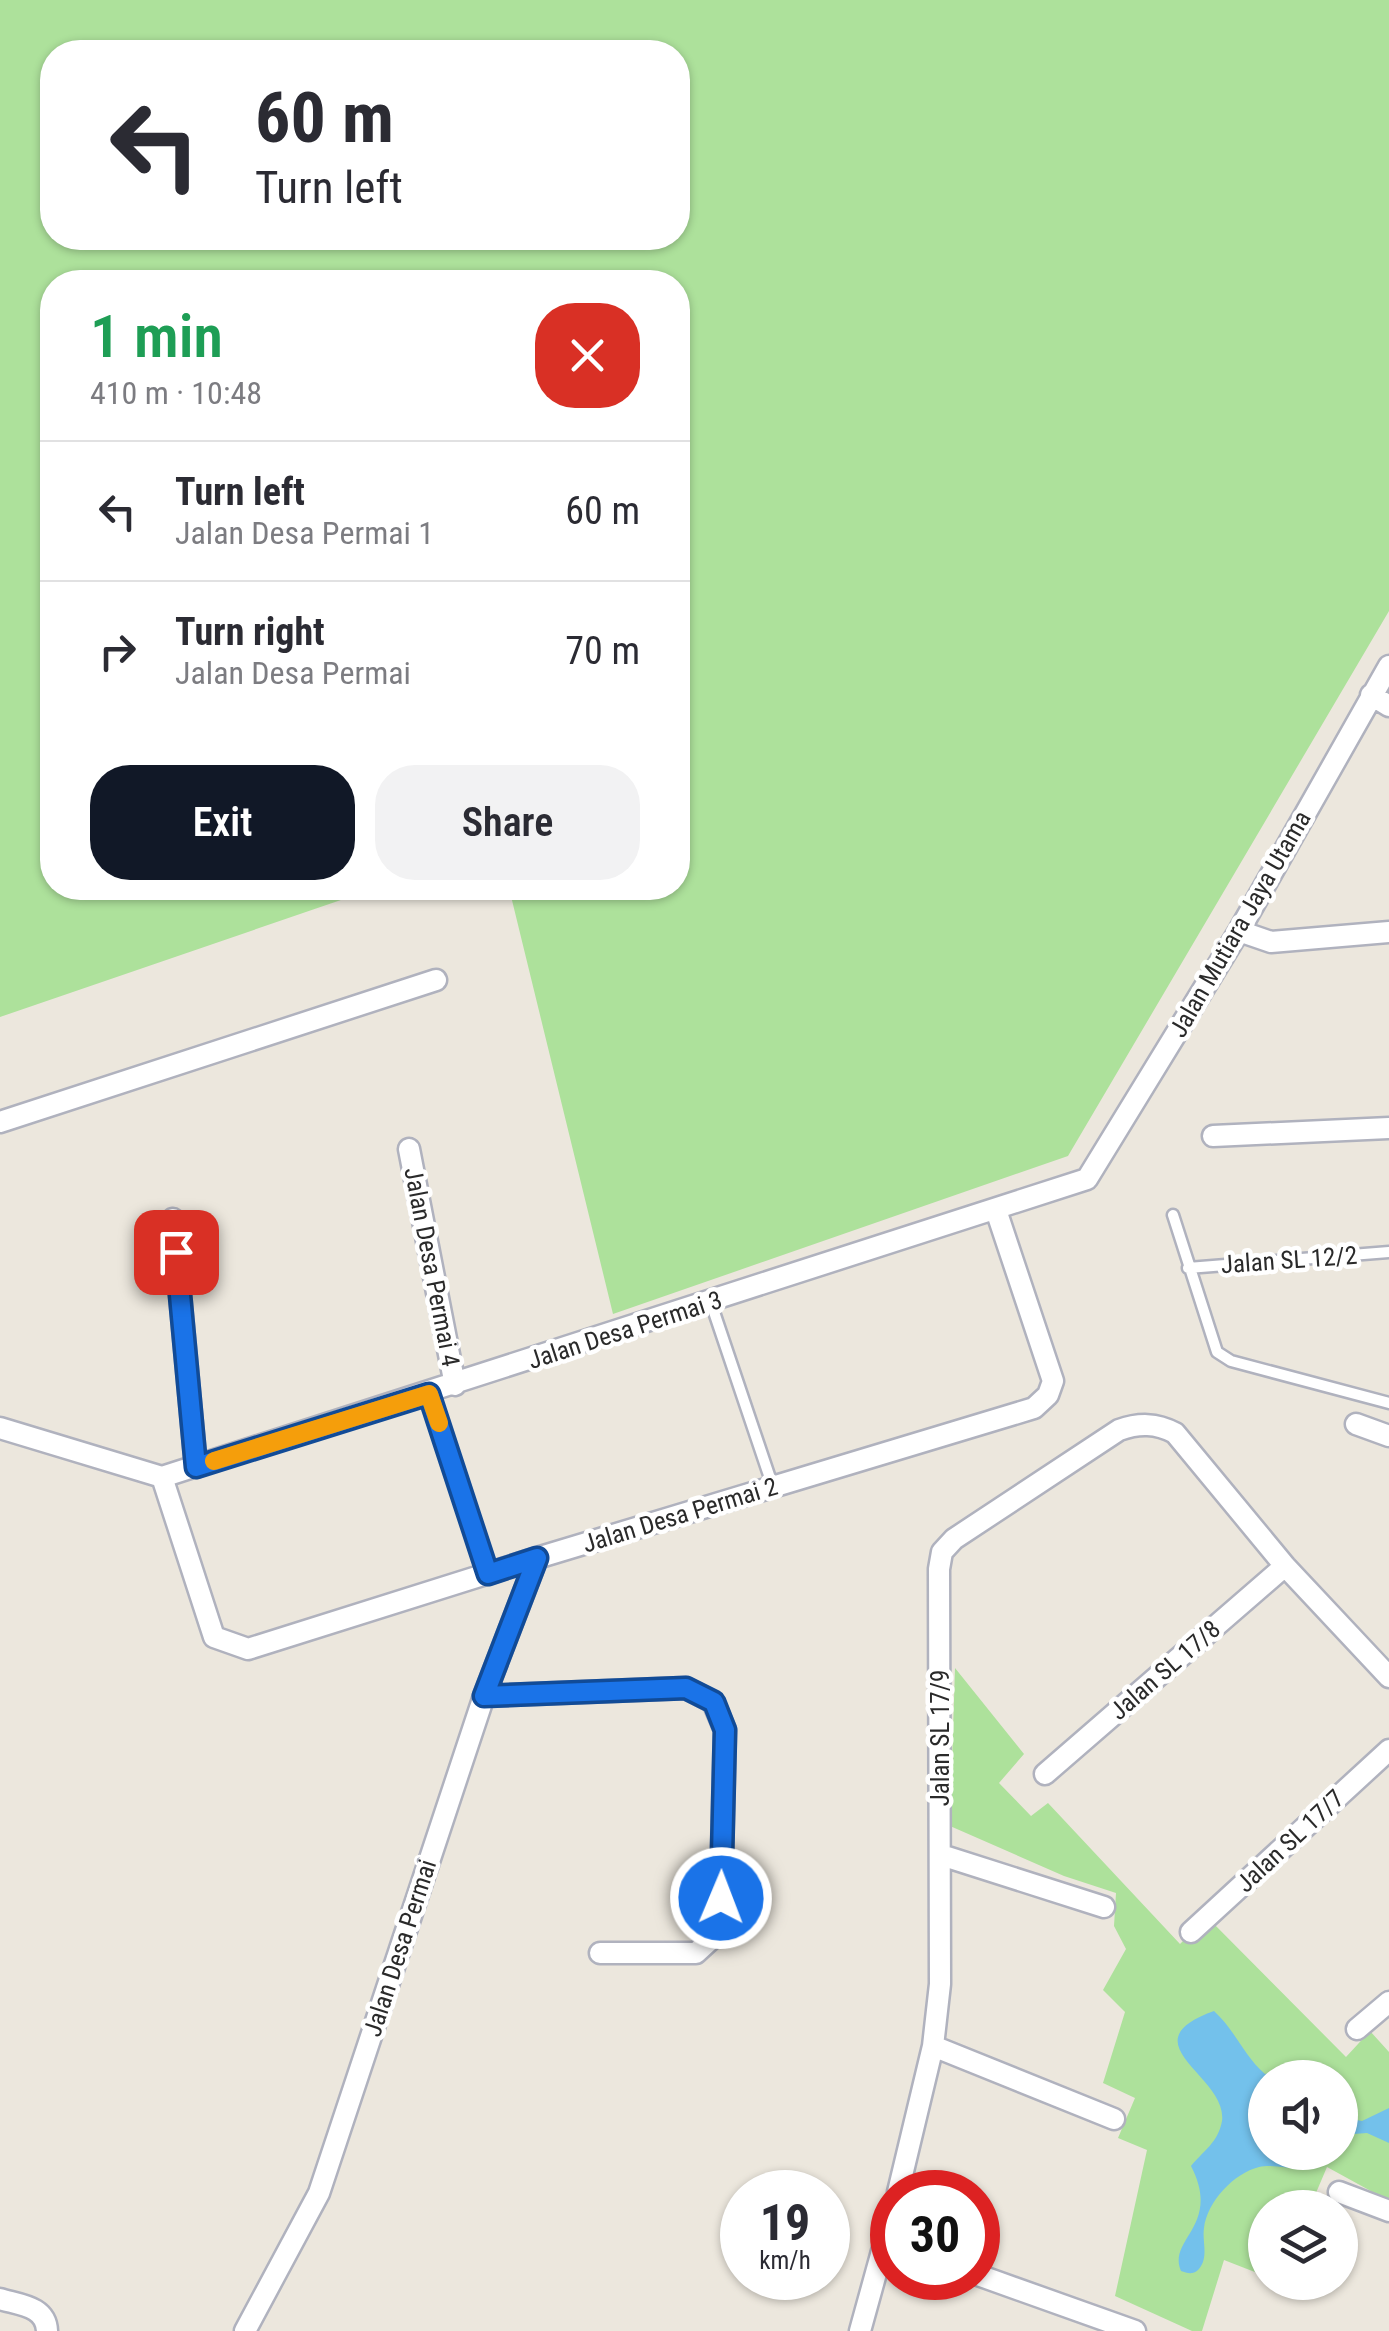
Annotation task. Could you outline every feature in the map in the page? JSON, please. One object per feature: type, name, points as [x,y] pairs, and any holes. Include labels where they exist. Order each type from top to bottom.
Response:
[{"type":"street","name":"Jalan Mutiara Jaya Utama","points":[[1087,1179],[1380,700],[1389,666]]},
{"type":"street","points":[[1239,931],[1270,942],[1389,932]]},
{"type":"street","points":[[0,1122],[436,980]]},
{"type":"street","points":[[1213,1136],[1389,1128]]},
{"type":"street","name":"Jalan Desa Permai 4","points":[[409,1150],[456,1385]]},
{"type":"street","name":"Jalan Desa Permai 3","points":[[162,1477],[1087,1179]]},
{"type":"street","name":"Jalan Desa Permai 2","points":[[162,1477],[214,1637],[248,1649],[1034,1408],[1048,1395],[1053,1381],[996,1210]]},
{"type":"street","points":[[173,1219],[196,1467]]},
{"type":"street","name":"Jalan SL 17/9","points":[[903,2170],[934,2046],[940,1984],[942,1552],[954,1538],[1120,1430],[1148,1424],[1175,1433],[1284,1566]]},
{"type":"street","points":[[1356,1424],[1389,1436]]},
{"type":"street","points":[[0,1428],[162,1477]]},
{"type":"street","name":"Jalan Desa Permai","points":[[245,2331],[319,2193],[484,1696],[537,1558]]},
{"type":"street","points":[[1284,1566],[1389,1677]]},
{"type":"street","name":"Jalan SL 17/8","points":[[1046,1774],[1284,1566]]},
{"type":"street","points":[[484,1696],[686,1688],[714,1702],[725,1730],[720,1931],[696,1954],[600,1953]]},
{"type":"street","name":"Jalan SL 17/7","points":[[1191,1932],[1389,1750]]},
{"type":"street","points":[[941,1856],[1104,1907]]},
{"type":"street","points":[[1357,2030],[1389,2002]]},
{"type":"street","points":[[934,2046],[1114,2119]]},
{"type":"street","points":[[1358,2199],[1389,2211]]},
{"type":"street","points":[[1000,2282],[1135,2331]]},
{"type":"street","points":[[0,2300],[40,2311],[47,2325]]},
{"type":"street","points":[[860,2331],[870,2300]]},
{"type":"lane","points":[[1173,1215],[1216,1352],[1231,1361],[1389,1402]]},
{"type":"lane","name":"Jalan SL 12/2","points":[[1188,1268],[1389,1252]]},
{"type":"lane","points":[[712,1302],[773,1487]]},
{"type":"lane","points":[[429,1394],[488,1574]]},
{"type":"green space","points":[[0,0],[1389,0],[1389,611],[1068,1156],[613,1314],[512,900],[690,900],[690,270],[40,270],[40,900],[341,900],[0,1017]]},
{"type":"green space","points":[[955,1668],[1024,1754],[999,1783],[1031,1816],[1048,1803],[1180,1944],[1207,1917],[1346,2057],[1370,2031],[1389,2052],[1389,2201],[1332,2170],[1358,2170],[1358,2060],[1248,2060],[1248,2170],[1326,2170],[1317,2190],[1248,2190],[1248,2269],[1224,2260],[1202,2331],[1192,2331],[1115,2296],[1147,2150],[1118,2138],[1135,2098],[1103,2083],[1125,2012],[1103,1990],[1126,1949],[1114,1926],[1116,1893],[1064,1876],[950,1826]]},
{"type":"water","points":[[1214,2011],[1252,2060],[1248,2060],[1250,2170],[1231,2182],[1210,2208],[1204,2228],[1203,2262],[1190,2273],[1181,2271],[1179,2260],[1201,2203],[1191,2166],[1214,2141],[1222,2121],[1220,2105],[1211,2089],[1179,2048],[1179,2035],[1189,2023]]},
{"type":"water","points":[[1389,2108],[1389,2143],[1367,2133],[1358,2134],[1358,2120]]},
{"type":"slow traffic","points":[[214,1461],[429,1394],[439,1423]]},
{"type":"route","points":[[176,1252],[196,1467],[429,1394],[488,1574],[537,1558],[484,1696],[686,1688],[714,1702],[725,1730],[721,1898]]}]
